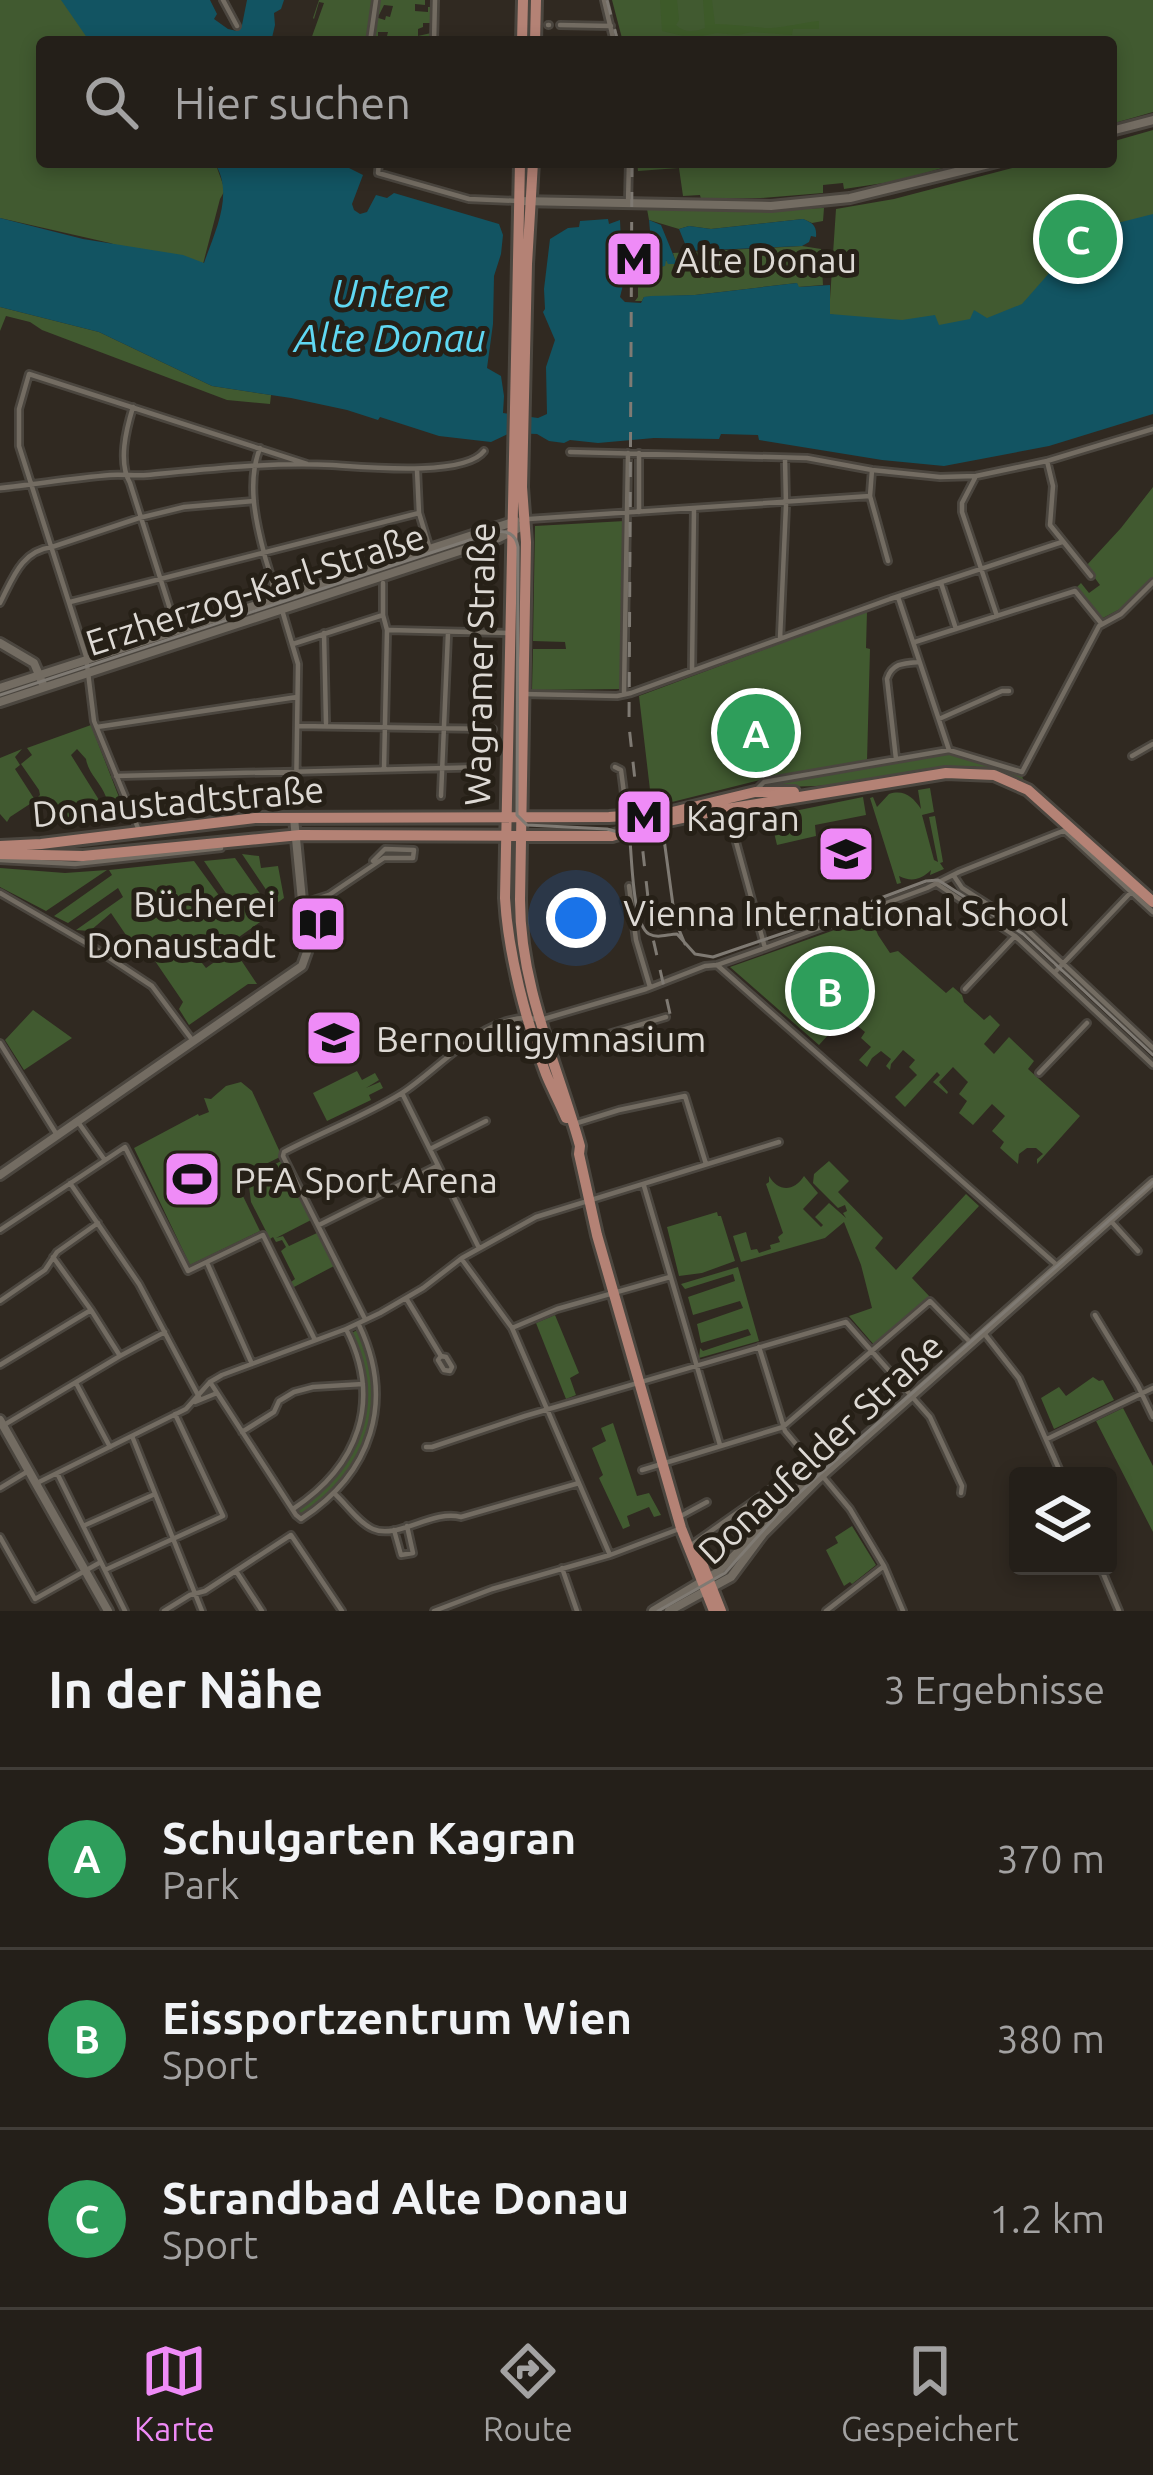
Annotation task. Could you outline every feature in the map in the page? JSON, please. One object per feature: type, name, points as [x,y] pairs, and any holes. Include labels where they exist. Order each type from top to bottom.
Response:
[{"type":"main road","points":[[522,36],[523,0]]},
{"type":"main road","points":[[535,36],[536,0]]},
{"type":"main road","points":[[1117,129],[1153,120]]},
{"type":"main road","name":"Wagramer Straße","points":[[521,168],[526,268],[518,438],[522,816],[513,834],[507,923],[534,1020],[574,1124],[579,1154]]},
{"type":"main road","name":"Wagramer Straße","points":[[525,201],[532,168]]},
{"type":"main road","points":[[525,201],[771,206],[824,202],[974,168]]},
{"type":"main road","name":"Wagramer Straße","points":[[518,525],[509,633],[506,816],[513,834],[512,888],[520,900],[534,1020],[547,1076],[579,1154],[680,1522],[708,1584]]},
{"type":"main road","name":"Erzherzog-Karl-Straße","points":[[0,688],[518,525]]},
{"type":"main road","name":"Erzherzog-Karl-Straße","points":[[0,702],[282,610],[518,525]]},
{"type":"main road","points":[[0,643],[30,659],[44,687]]},
{"type":"main road","points":[[726,804],[755,792],[810,791],[958,769],[982,770],[1017,778],[1045,798],[1070,828],[1153,900]]},
{"type":"main road","points":[[726,804],[946,772],[1017,778]]},
{"type":"main road","name":"Donaustadtstraße","points":[[0,853],[255,818],[627,816],[726,804]]},
{"type":"main road","name":"Donaustadtstraße","points":[[0,853],[83,856],[294,836],[612,836],[726,804]]},
{"type":"main road","points":[[2,1170],[302,966],[308,952],[294,816]]},
{"type":"main road","points":[[627,816],[627,831]]},
{"type":"main road","name":"Donaufelder Straße","points":[[708,1584],[731,1577],[761,1532],[821,1473],[1153,1185]]},
{"type":"main road","points":[[2,1423],[108,1611]]},
{"type":"main road","name":"Wagramer Straße","points":[[680,1522],[694,1544],[717,1611]]},
{"type":"main road","points":[[653,1611],[708,1584]]},
{"type":"main road","points":[[669,1611],[708,1584]]},
{"type":"street","points":[[224,0],[237,26]]},
{"type":"street","points":[[371,36],[376,0]]},
{"type":"street","points":[[434,36],[435,0]]},
{"type":"street","points":[[604,0],[612,36]]},
{"type":"street","points":[[560,25],[610,26]]},
{"type":"street","points":[[379,168],[378,172],[469,200],[525,201]]},
{"type":"street","points":[[628,168],[628,205]]},
{"type":"street","points":[[141,832],[97,728],[87,661],[20,446],[22,392],[29,374],[307,464]]},
{"type":"street","points":[[133,406],[125,475],[177,632]]},
{"type":"street","points":[[570,452],[785,457],[940,478],[976,476],[1047,461],[1153,429]]},
{"type":"street","points":[[260,448],[253,465],[254,501],[274,587],[286,596]]},
{"type":"street","points":[[0,488],[253,465],[417,470],[468,462],[484,451]]},
{"type":"street","points":[[624,694],[628,453]]},
{"type":"street","points":[[639,453],[639,512]]},
{"type":"street","points":[[780,639],[785,457]]},
{"type":"street","points":[[1047,461],[1053,486],[1050,526],[1091,576]]},
{"type":"street","points":[[417,470],[419,513],[430,549]]},
{"type":"street","points":[[872,470],[871,496],[888,561]]},
{"type":"street","points":[[976,476],[962,512],[997,616]]},
{"type":"street","points":[[518,525],[538,519],[871,496]]},
{"type":"street","points":[[0,603],[27,555],[37,549],[184,506],[254,501]]},
{"type":"street","points":[[692,670],[694,508]]},
{"type":"street","points":[[68,602],[419,513]]},
{"type":"street","points":[[523,694],[617,696],[1062,542]]},
{"type":"street","points":[[755,792],[764,782],[949,749],[1017,778],[1101,623],[1120,614],[1153,582]]},
{"type":"street","points":[[383,583],[387,630],[383,769]]},
{"type":"street","points":[[941,583],[956,629]]},
{"type":"street","points":[[269,602],[274,587]]},
{"type":"street","points":[[915,643],[1075,591],[1101,623]]},
{"type":"street","points":[[898,597],[949,749]]},
{"type":"street","points":[[282,610],[298,664],[296,800]]},
{"type":"street","points":[[293,644],[383,615]]},
{"type":"street","points":[[387,630],[509,633]]},
{"type":"street","points":[[324,633],[326,725]]},
{"type":"street","points":[[441,796],[448,633]]},
{"type":"street","points":[[896,759],[887,679],[899,664],[921,662]]},
{"type":"street","points":[[939,719],[1009,691]]},
{"type":"street","points":[[97,728],[297,697]]},
{"type":"street","points":[[297,726],[493,729]]},
{"type":"street","points":[[1132,756],[1153,744]]},
{"type":"street","points":[[620,755],[627,816]]},
{"type":"street","points":[[116,776],[485,767]]},
{"type":"street","points":[[726,804],[765,948]]},
{"type":"street","points":[[210,1382],[298,1518],[316,1509],[351,1474],[365,1449],[375,1415],[374,1366],[362,1322],[284,1152],[402,1093],[475,1037],[717,965],[937,884],[1070,828]]},
{"type":"street","points":[[304,903],[328,895],[384,858],[412,858],[414,851],[384,850],[370,866]]},
{"type":"street","points":[[953,875],[962,888],[1025,928],[1153,1048]]},
{"type":"street","points":[[937,884],[1015,936],[1062,978],[1092,1017],[1153,1065]]},
{"type":"street","points":[[629,886],[636,940],[650,987]]},
{"type":"street","points":[[1055,972],[1066,966],[1135,888],[1153,912]]},
{"type":"street","points":[[0,893],[152,986],[193,1041]]},
{"type":"street","points":[[965,989],[1015,936]]},
{"type":"street","points":[[717,965],[1059,1266]]},
{"type":"street","points":[[1062,978],[1066,966]]},
{"type":"street","points":[[548,1051],[666,1017]]},
{"type":"street","points":[[1040,1073],[1092,1017]]},
{"type":"street","points":[[0,1043],[58,1136]]},
{"type":"street","points":[[402,1093],[479,1248]]},
{"type":"street","points":[[574,1124],[686,1096],[706,1164]]},
{"type":"street","points":[[430,1149],[486,1120]]},
{"type":"street","points":[[78,1122],[104,1159]]},
{"type":"street","points":[[197,1400],[210,1382],[362,1322],[536,1217],[779,1142]]},
{"type":"street","points":[[0,1231],[123,1147],[188,1271],[263,1235],[316,1341]]},
{"type":"street","points":[[319,1225],[439,1166]]},
{"type":"street","points":[[70,1183],[139,1284],[197,1400]]},
{"type":"street","points":[[644,1183],[720,1445]]},
{"type":"street","points":[[1111,1222],[1138,1252]]},
{"type":"street","points":[[0,1301],[45,1270],[53,1257],[98,1223]]},
{"type":"street","points":[[53,1257],[119,1356]]},
{"type":"street","points":[[462,1258],[512,1328],[610,1555]]},
{"type":"street","points":[[207,1263],[252,1364]]},
{"type":"street","points":[[512,1328],[557,1309],[670,1276]]},
{"type":"street","points":[[406,1298],[441,1356]]},
{"type":"street","points":[[642,1470],[783,1427],[930,1301],[970,1343]]},
{"type":"street","points":[[0,1365],[92,1310]]},
{"type":"street","points":[[1095,1315],[1153,1417]]},
{"type":"street","points":[[426,1447],[844,1322],[851,1324],[937,1428],[961,1493]]},
{"type":"street","points":[[293,1509],[326,1484],[346,1456],[359,1424],[363,1384],[346,1329]]},
{"type":"street","points":[[2,1423],[165,1332]]},
{"type":"street","points":[[983,1332],[1019,1378],[1058,1467]]},
{"type":"street","points":[[759,1347],[783,1427],[850,1509],[884,1566],[903,1611]]},
{"type":"street","points":[[76,1383],[110,1447]]},
{"type":"street","points":[[242,1432],[273,1413],[279,1401],[294,1392],[363,1384]]},
{"type":"street","points":[[1047,1439],[1153,1388]]},
{"type":"street","points":[[38,1483],[218,1393]]},
{"type":"street","points":[[105,1570],[224,1514],[176,1414]]},
{"type":"street","points":[[132,1436],[202,1611]]},
{"type":"street","points":[[694,1544],[809,1458]]},
{"type":"street","points":[[0,1488],[30,1470]]},
{"type":"street","points":[[57,1473],[124,1611]]},
{"type":"street","points":[[335,1493],[373,1529],[394,1530],[448,1514],[461,1517],[579,1483]]},
{"type":"street","points":[[83,1526],[155,1494]]},
{"type":"street","points":[[434,1611],[491,1589],[610,1555],[680,1522],[707,1502]]},
{"type":"street","points":[[740,1511],[761,1532]]},
{"type":"street","points":[[394,1530],[401,1555],[412,1553],[407,1526]]},
{"type":"street","points":[[164,1611],[206,1591],[292,1535],[342,1611]]},
{"type":"street","points":[[0,1537],[35,1599],[100,1562]]},
{"type":"street","points":[[826,1611],[884,1566]]},
{"type":"street","points":[[562,1568],[577,1611]]},
{"type":"street","points":[[236,1571],[262,1611]]},
{"type":"street","points":[[1104,1575],[1118,1611]]},
{"type":"green space","points":[[0,0],[122,0],[147,36],[36,36],[36,168],[217,168],[225,190],[203,264],[196,269],[173,264],[110,243],[0,218]]},
{"type":"green space","points":[[319,0],[373,0],[368,36],[312,36],[324,3],[319,2],[313,18]]},
{"type":"green space","points":[[378,0],[425,0],[425,5],[415,4],[415,11],[428,12],[432,7],[431,23],[423,23],[418,36],[378,32],[372,36],[375,17],[390,17],[393,6],[384,5],[375,14]]},
{"type":"green space","points":[[612,0],[1153,0],[1153,112],[1117,122],[1117,36],[621,36]]},
{"type":"green space","points":[[660,0],[677,0],[676,25],[686,31],[705,28],[703,0],[712,0],[715,24],[772,28],[819,21],[819,29],[793,29],[792,35],[683,36],[662,31]]},
{"type":"green space","points":[[1153,130],[1153,319],[1029,354],[829,314],[836,209],[1012,168],[1117,168],[1117,140]]},
{"type":"green space","points":[[679,168],[942,168],[844,189],[843,183],[823,185],[823,193],[761,198],[683,196]]},
{"type":"green space","points":[[824,208],[823,221],[711,229],[679,229],[649,220],[647,209],[722,211]]},
{"type":"green space","points":[[821,249],[823,285],[798,287],[797,283],[635,301],[638,266],[664,266],[664,260],[676,264],[673,253]]},
{"type":"green space","points":[[0,307],[99,332],[212,386],[271,395],[270,404],[227,400],[30,322],[6,316],[0,331]]},
{"type":"green space","points":[[1153,487],[1153,578],[1122,608],[1100,617],[1076,588],[1081,583],[1089,593],[1100,585],[1086,566]]},
{"type":"green space","points":[[625,521],[622,689],[532,690],[533,649],[566,649],[565,642],[533,641],[535,526]]},
{"type":"green space","points":[[867,611],[867,761],[768,778],[652,807],[639,696]]},
{"type":"green space","points":[[91,725],[129,823],[121,821],[109,802],[103,806],[104,792],[77,749],[71,755],[99,800],[69,822],[50,801],[42,806],[36,800],[7,822],[0,814],[0,758],[22,749],[15,757],[20,765],[15,769],[35,800],[39,790],[21,764],[32,755],[27,748]]},
{"type":"green space","points":[[949,752],[1021,774],[1024,781],[978,767],[953,766],[832,785],[765,784]]},
{"type":"green space","points":[[930,788],[934,812],[922,815],[938,862],[929,817],[935,816],[944,869],[916,879],[899,876],[901,883],[897,884],[870,798],[877,807],[889,794],[904,793],[921,809],[918,790]]},
{"type":"green space","points":[[863,797],[866,815],[815,825],[816,836],[777,845],[770,816]]},
{"type":"green space","points":[[242,854],[259,856],[261,868],[278,866],[284,898],[263,913],[263,920],[202,963],[206,968],[237,946],[257,984],[248,984],[189,1025],[179,1009],[183,1002],[153,958],[143,960],[111,913],[90,931],[76,930],[123,897],[118,888],[68,923],[54,916],[112,875],[109,870],[194,861],[231,912],[236,908],[204,861],[235,858],[268,905],[273,900]]},
{"type":"green space","points":[[0,868],[65,873],[107,870],[46,911],[0,887]]},
{"type":"green space","points":[[871,917],[890,953],[898,951],[946,993],[953,987],[984,1020],[990,1015],[1000,1025],[984,1044],[994,1054],[1009,1037],[1034,1061],[1028,1069],[1080,1116],[1037,1164],[1043,1154],[1036,1148],[1019,1154],[1018,1164],[1000,1148],[1004,1142],[992,1131],[1005,1116],[992,1104],[973,1125],[959,1113],[967,1101],[959,1094],[968,1082],[953,1067],[939,1082],[947,1094],[933,1082],[940,1075],[937,1072],[905,1107],[895,1097],[917,1075],[909,1067],[915,1060],[903,1050],[890,1070],[886,1066],[891,1059],[881,1051],[867,1067],[859,1060],[871,1047],[861,1038],[865,1032],[841,1021],[819,1045],[730,967]]},
{"type":"green space","points":[[33,1010],[72,1038],[24,1070],[5,1040]]},
{"type":"green space","points":[[357,1071],[362,1080],[375,1073],[379,1080],[366,1088],[380,1082],[383,1088],[369,1095],[371,1100],[327,1121],[313,1093]]},
{"type":"green space","name":"PFA Sport Arena","points":[[241,1082],[252,1091],[280,1157],[237,1178],[260,1231],[190,1265],[134,1148],[209,1112],[204,1098],[211,1099],[226,1086]]},
{"type":"green space","points":[[281,1161],[311,1220],[276,1238],[283,1236],[289,1246],[317,1233],[334,1266],[294,1287],[295,1279],[281,1251],[286,1247],[282,1240],[270,1239],[251,1202],[248,1178]]},
{"type":"green space","points":[[829,1161],[849,1181],[838,1192],[883,1238],[875,1248],[896,1270],[966,1194],[979,1206],[912,1278],[930,1297],[875,1346],[849,1316],[872,1308],[844,1222],[825,1238],[741,1262],[733,1236],[746,1232],[751,1250],[759,1253],[780,1242],[783,1233],[766,1184],[769,1176],[786,1188],[804,1176],[818,1193],[803,1209],[821,1227],[815,1217],[829,1203],[846,1218],[845,1205],[838,1208],[813,1183],[814,1174]]},
{"type":"green space","points":[[717,1212],[735,1261],[679,1276],[667,1227]]},
{"type":"green space","points":[[738,1267],[759,1341],[699,1358],[700,1348],[703,1351],[751,1335],[748,1329],[701,1343],[697,1324],[743,1308],[740,1301],[693,1315],[688,1297],[735,1281],[733,1274],[685,1289],[681,1284]]},
{"type":"green space","points":[[555,1315],[579,1373],[570,1378],[576,1395],[566,1399],[536,1323]]},
{"type":"green space","points":[[359,1329],[372,1372],[367,1436],[333,1492],[299,1516],[297,1508],[336,1473],[358,1432],[364,1385],[350,1334]]},
{"type":"green space","points":[[1093,1377],[1103,1380],[1114,1400],[1054,1429],[1041,1398],[1059,1387],[1066,1396]]},
{"type":"green space","points":[[1123,1408],[1153,1466],[1153,1532],[1096,1421]]},
{"type":"green space","points":[[613,1423],[637,1496],[649,1493],[661,1515],[654,1517],[649,1507],[627,1516],[630,1526],[623,1529],[599,1478],[603,1475],[592,1448],[606,1441],[601,1428]]},
{"type":"green space","points":[[852,1526],[876,1565],[844,1586],[826,1550]]},
{"type":"water","points":[[61,0],[210,0],[217,14],[214,19],[237,31],[247,0],[284,0],[274,13],[272,36],[86,36]]},
{"type":"water","name":"Untere Alte Donau","points":[[217,168],[349,168],[363,175],[352,204],[360,214],[367,212],[376,195],[387,198],[394,193],[499,224],[503,235],[494,276],[487,368],[501,376],[503,413],[538,418],[547,414],[546,367],[555,340],[543,312],[550,239],[579,227],[580,221],[608,219],[609,224],[620,220],[621,242],[651,242],[649,220],[661,225],[677,264],[666,260],[665,266],[644,269],[638,262],[621,263],[620,297],[625,302],[797,283],[799,287],[830,285],[830,314],[902,320],[935,315],[939,325],[970,319],[974,310],[987,318],[1022,304],[1086,231],[1153,214],[1153,414],[1049,446],[944,466],[759,440],[758,435],[564,443],[537,434],[510,433],[491,442],[439,436],[380,417],[212,386],[99,332],[0,307],[0,218],[204,263],[223,199]]},
{"type":"water","points":[[803,219],[814,225],[816,237],[802,246],[688,251],[679,229],[711,229]]},
{"type":"tram line","points":[[0,695],[494,532],[507,532],[518,547],[517,815],[527,825],[625,834],[630,841],[636,906],[649,934],[677,934],[695,954],[713,957],[938,880],[1023,934],[1153,1055]]},
{"type":"tram line","points":[[641,832],[656,831],[664,839],[675,920],[685,944]]},
{"type":"tram line","points":[[658,1611],[725,1573],[821,1473],[1153,1182]]},
{"type":"railway","points":[[607,0],[616,36]]},
{"type":"railway","points":[[632,168],[629,726],[652,934],[673,1027]]},
{"type":"place","name":"Strandbad Alte Donau","points":[[1078,239]]},
{"type":"place","name":"Alte Donau","points":[[634,259]]},
{"type":"place","name":"Schulgarten Kagran","points":[[756,733]]},
{"type":"place","name":"Kagran","points":[[644,817]]},
{"type":"place","name":"Vienna International School","points":[[846,854]]},
{"type":"place","name":"Bücherei Donaustadt","points":[[318,924]]},
{"type":"place","name":"Eissportzentrum Wien","points":[[830,991]]},
{"type":"place","name":"Bernoulligymnasium","points":[[334,1038]]},
{"type":"place","name":"PFA Sport Arena","points":[[192,1179]]}]
